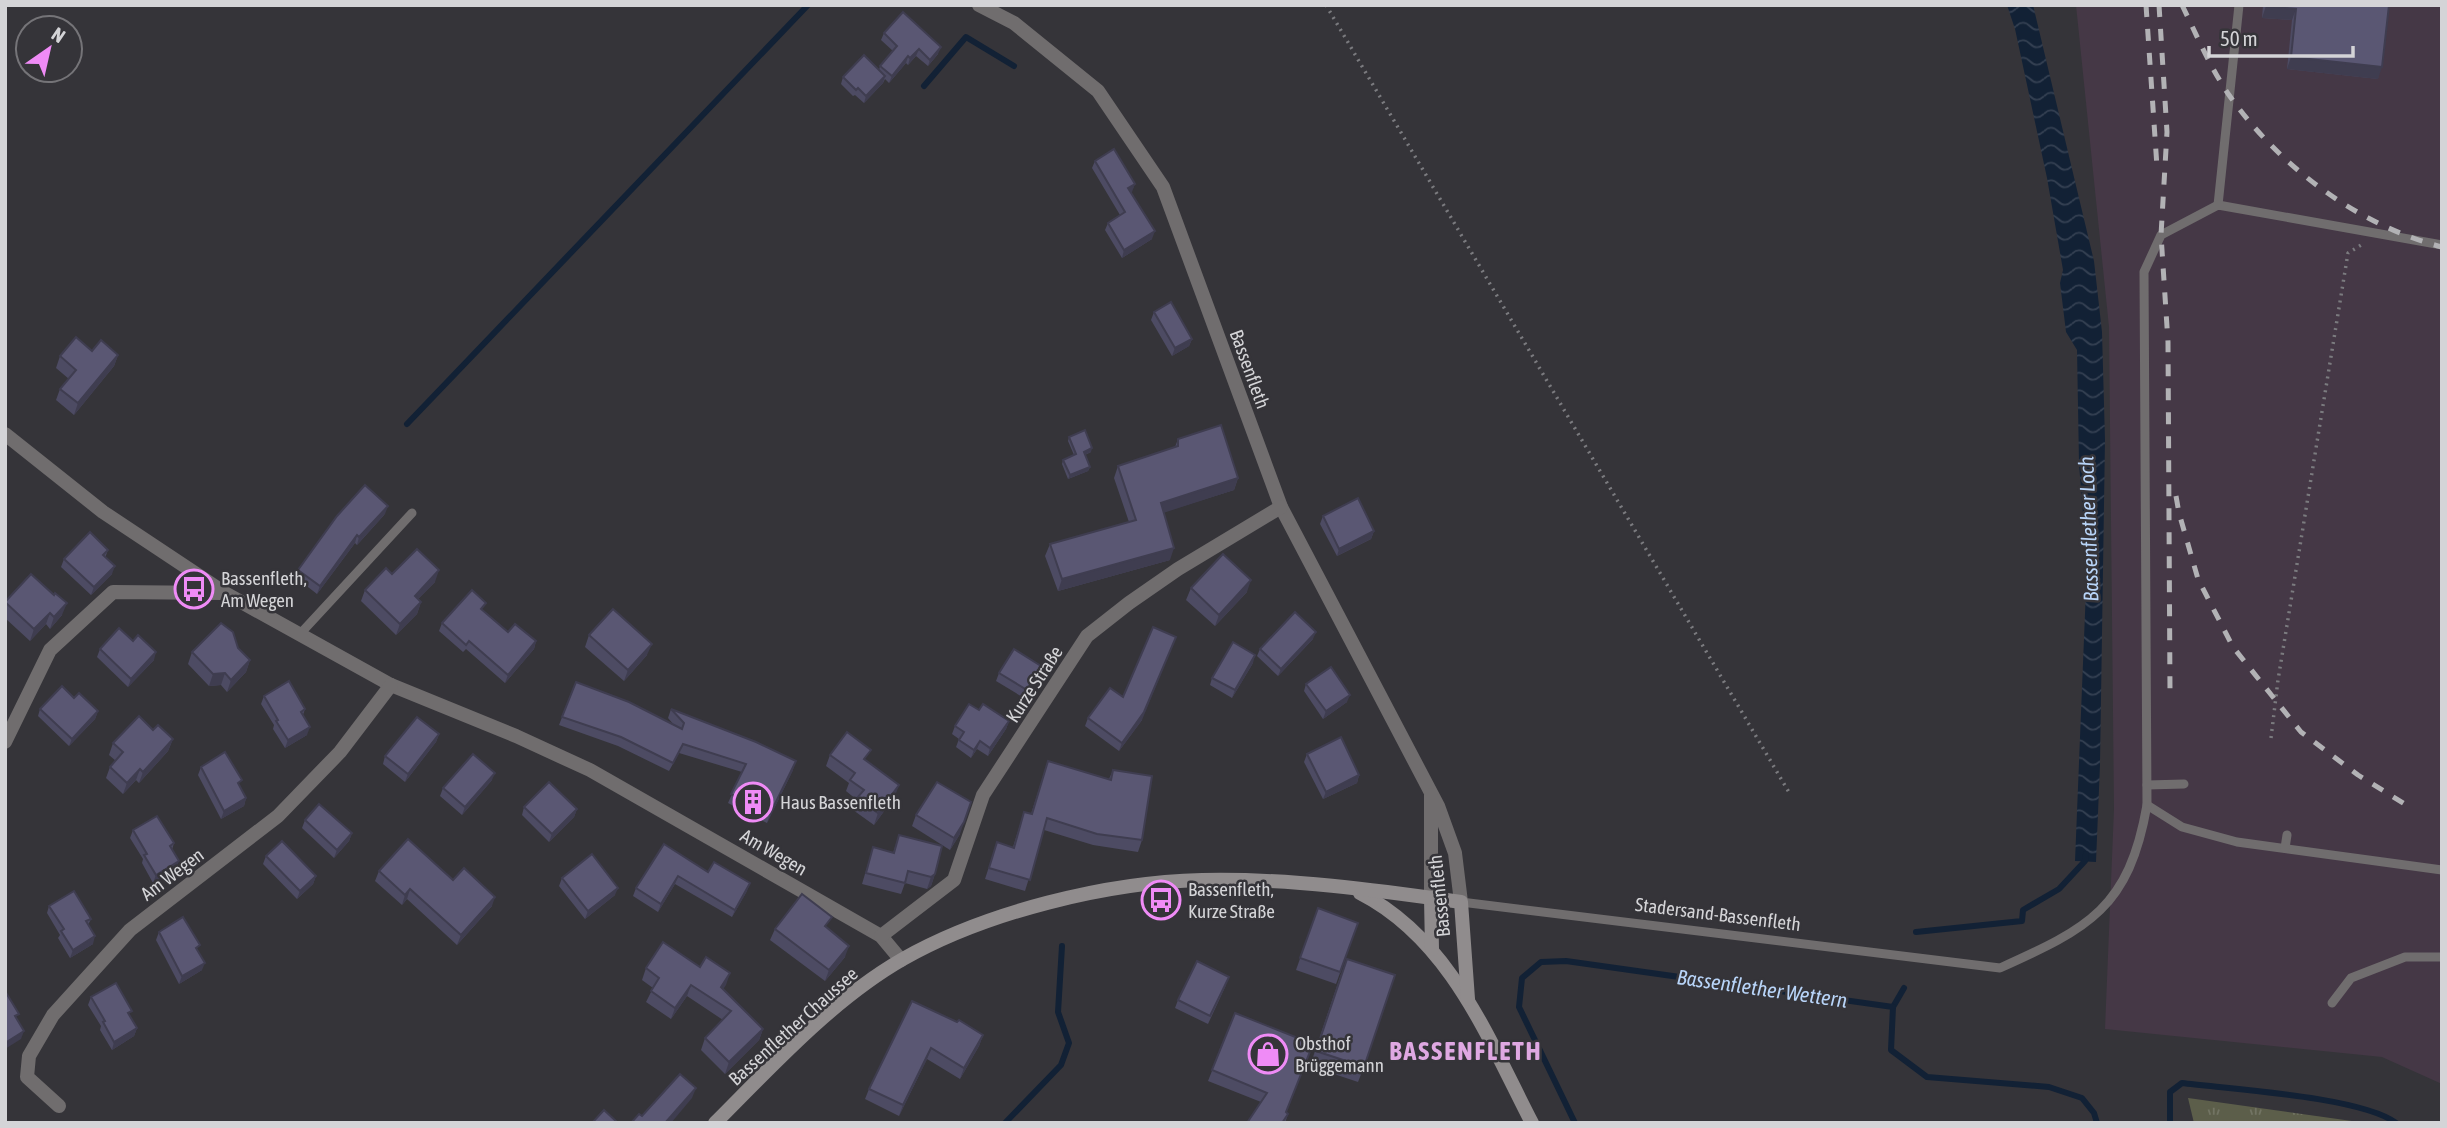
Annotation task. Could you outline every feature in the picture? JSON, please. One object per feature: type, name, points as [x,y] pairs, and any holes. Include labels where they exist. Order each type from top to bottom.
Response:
[{"type":"street","name":"Bassenfleth","points":[[979,5],[1014,23],[1098,91],[1163,187],[1281,507],[1438,806],[1452,838],[1458,867],[1468,999]]},
{"type":"street","name":"Am Wegen","points":[[5,434],[103,512],[225,593],[391,685],[516,736],[590,770],[881,936],[901,960]]},
{"type":"street","name":"Kurze Straße","points":[[881,936],[954,880],[983,795],[1087,636],[1178,569],[1281,507]]},
{"type":"street","name":"Am Wegen","points":[[5,742],[50,650],[113,592],[225,593]]},
{"type":"street","name":"Am Wegen","points":[[59,1106],[27,1077],[29,1056],[53,1015],[130,930],[278,816],[340,752],[391,685]]},
{"type":"street","name":"Bassenfleth","points":[[1431,794],[1431,898]]},
{"type":"street","name":"Bassenflether Chaussee","points":[[715,1123],[771,1067],[844,1001],[901,960],[954,933],[1011,914],[1079,896],[1142,885],[1202,880],[1352,889],[1431,898]]},
{"type":"street","name":"Bassenfleth","points":[[1352,889],[1397,916],[1432,950],[1468,999],[1532,1123]]},
{"type":"street","name":"Stadersand-Bassenfleth","points":[[1431,898],[1461,902]]},
{"type":"street","points":[[1431,898],[1432,950]]},
{"type":"lane","points":[[2218,205],[2239,5]]},
{"type":"lane","points":[[2442,245],[2218,205],[2161,235],[2144,272],[2147,805],[2182,827],[2236,842],[2442,870]]},
{"type":"lane","points":[[300,634],[412,513]]},
{"type":"lane","points":[[2147,785],[2184,784]]},
{"type":"lane","name":"Stadersand-Bassenfleth","points":[[1461,902],[2000,968],[2054,944],[2085,925],[2107,905],[2122,882],[2141,841],[2147,805]]},
{"type":"lane","points":[[2285,848],[2287,835]]},
{"type":"lane","points":[[2332,1003],[2351,978],[2405,957],[2442,957]]},
{"type":"path","points":[[1326,5],[1790,794]]},
{"type":"path","points":[[2271,738],[2278,680],[2348,253],[2376,235]]},
{"type":"shaded area","points":[[2076,5],[2442,5],[2442,1084],[2382,1057],[2105,1029],[2114,809],[2109,327]]},
{"type":"green space","points":[[2188,1098],[2366,1123],[2194,1123]]},
{"type":"water","points":[[2007,5],[2033,5],[2094,261],[2102,332],[2105,440],[2096,862],[2075,861],[2087,564],[2079,464],[2077,350],[2066,332],[2060,283],[2063,270],[2047,178],[2015,29]]},
{"type":"building","points":[[2266,5],[2389,5],[2382,67],[2291,57],[2296,9]]},
{"type":"building","points":[[903,12],[941,47],[930,60],[919,49],[910,58],[908,56],[892,76],[880,66],[897,46],[884,33]]},
{"type":"building","points":[[864,55],[885,76],[866,96],[843,77]]},
{"type":"building","points":[[1114,149],[1135,184],[1128,188],[1155,231],[1124,250],[1108,223],[1125,212],[1095,161]]},
{"type":"building","points":[[1171,302],[1192,339],[1175,348],[1154,312]]},
{"type":"building","points":[[76,337],[92,351],[101,340],[118,355],[78,403],[60,389],[76,370],[60,356]]},
{"type":"building","points":[[1221,425],[1238,478],[1161,503],[1174,548],[1062,579],[1050,544],[1136,520],[1118,466],[1178,446],[1178,439]]},
{"type":"building","points":[[1085,430],[1092,448],[1084,452],[1090,467],[1070,475],[1063,460],[1076,454],[1069,437]]},
{"type":"building","points":[[365,485],[388,506],[359,537],[357,535],[320,586],[298,570],[337,516]]},
{"type":"building","points":[[1358,498],[1374,531],[1339,549],[1323,516]]},
{"type":"building","points":[[90,532],[108,550],[103,555],[115,566],[94,587],[64,559]]},
{"type":"building","points":[[417,549],[439,570],[415,596],[421,602],[400,624],[365,590],[386,568],[392,574]]},
{"type":"building","points":[[1223,554],[1251,580],[1219,615],[1191,588]]},
{"type":"building","points":[[31,574],[67,603],[54,617],[50,613],[34,629],[5,602]]},
{"type":"building","points":[[472,590],[486,603],[481,609],[508,632],[515,624],[536,641],[508,675],[469,641],[466,645],[442,623]]},
{"type":"building","points":[[613,609],[652,644],[628,670],[589,635]]},
{"type":"building","points":[[1295,612],[1316,632],[1281,669],[1260,649]]},
{"type":"building","points":[[221,623],[233,632],[238,648],[250,660],[231,680],[225,673],[213,674],[192,652]]},
{"type":"building","points":[[1153,627],[1176,637],[1144,712],[1122,743],[1088,718],[1110,688],[1123,697]]},
{"type":"building","points":[[119,628],[133,641],[138,635],[156,652],[131,679],[100,649]]},
{"type":"building","points":[[1233,642],[1255,655],[1235,690],[1212,678]]},
{"type":"building","points":[[1014,649],[1041,666],[1027,690],[999,673]]},
{"type":"building","points":[[1331,667],[1350,695],[1326,711],[1306,684]]},
{"type":"building","points":[[289,681],[305,709],[301,712],[310,727],[288,740],[264,696]]},
{"type":"building","points":[[576,682],[629,702],[682,729],[684,723],[671,709],[756,742],[796,761],[770,814],[731,794],[746,764],[683,744],[673,763],[621,737],[562,717]]},
{"type":"building","points":[[62,686],[74,698],[79,693],[98,711],[72,739],[40,709]]},
{"type":"building","points":[[969,704],[979,710],[983,704],[1009,721],[990,748],[980,741],[974,750],[959,740],[964,732],[955,726]]},
{"type":"building","points":[[139,716],[153,730],[158,725],[173,739],[143,772],[140,769],[127,783],[110,767],[123,752],[113,743]]},
{"type":"building","points":[[417,717],[439,734],[408,774],[385,756]]},
{"type":"building","points":[[847,732],[871,750],[864,759],[899,785],[878,813],[857,798],[864,790],[850,780],[855,773],[830,755]]},
{"type":"building","points":[[1341,737],[1359,775],[1326,792],[1307,754]]},
{"type":"building","points":[[225,752],[242,780],[238,783],[246,798],[224,811],[201,767]]},
{"type":"building","points":[[473,754],[495,773],[465,807],[443,788]]},
{"type":"building","points":[[1048,761],[1111,780],[1113,770],[1152,776],[1142,840],[1097,834],[1047,818],[1030,880],[989,868],[997,842],[1014,848],[1024,812],[1032,814]]},
{"type":"building","points":[[549,782],[577,809],[552,834],[524,807]]},
{"type":"building","points":[[937,782],[971,802],[964,822],[954,838],[916,815]]},
{"type":"building","points":[[319,804],[352,833],[337,850],[305,820]]},
{"type":"building","points":[[157,816],[174,843],[170,846],[179,861],[156,875],[133,830]]},
{"type":"building","points":[[899,835],[942,846],[935,874],[931,877],[908,871],[905,883],[866,873],[873,847],[894,853]]},
{"type":"building","points":[[408,839],[453,880],[464,868],[495,897],[461,935],[410,889],[405,895],[379,871]]},
{"type":"building","points":[[282,841],[316,876],[300,891],[266,856]]},
{"type":"building","points":[[664,844],[708,872],[714,862],[750,883],[735,910],[678,876],[661,904],[636,888]]},
{"type":"building","points":[[592,854],[618,888],[588,911],[562,878]]},
{"type":"building","points":[[74,891],[91,919],[86,921],[95,936],[73,950],[61,931],[64,929],[49,906]]},
{"type":"building","points":[[802,894],[832,917],[825,926],[849,946],[829,970],[775,929]]},
{"type":"building","points":[[1318,908],[1358,923],[1340,972],[1300,958]]},
{"type":"building","points":[[183,917],[200,945],[196,948],[205,963],[182,976],[159,932]]},
{"type":"building","points":[[663,942],[700,967],[706,957],[730,973],[721,987],[763,1029],[729,1062],[705,1038],[731,1011],[691,985],[675,1008],[651,991],[659,978],[646,968]]},
{"type":"building","points":[[1347,959],[1395,975],[1364,1067],[1316,1051]]},
{"type":"building","points":[[1197,961],[1229,977],[1210,1016],[1178,1000]]},
{"type":"building","points":[[116,983],[132,1011],[128,1013],[137,1028],[114,1042],[91,997]]},
{"type":"building","points":[[5,991],[19,1014],[15,1016],[24,1031],[5,1043]]},
{"type":"building","points":[[912,1001],[957,1022],[959,1020],[983,1035],[964,1068],[931,1048],[903,1105],[869,1089]]},
{"type":"building","points":[[1235,1013],[1313,1044],[1286,1112],[1288,1114],[1282,1123],[1247,1123],[1267,1093],[1212,1070]]},
{"type":"building","points":[[680,1074],[696,1088],[665,1123],[631,1123],[639,1114],[642,1116]]},
{"type":"building","points":[[604,1110],[618,1123],[592,1123]]},
{"type":"waterway","points":[[407,424],[808,5]]},
{"type":"waterway","points":[[924,86],[966,37],[1014,66]]},
{"type":"waterway","name":"Bassenflether Loch","points":[[1916,932],[2022,921],[2023,910],[2059,889],[2085,861],[2086,854]]},
{"type":"waterway","points":[[1005,1123],[1061,1065],[1069,1043],[1058,1012],[1062,946]]},
{"type":"waterway","name":"Bassenflether Wettern","points":[[1575,1123],[1519,1007],[1522,978],[1541,962],[1566,961],[1893,1007],[1891,1050],[1927,1077],[2049,1087],[2082,1098],[2094,1113],[2097,1123]]},
{"type":"waterway","name":"Bassenflether Loch","points":[[1893,1007],[1904,988]]},
{"type":"waterway","points":[[2170,1123],[2170,1092],[2182,1083],[2326,1100],[2379,1114],[2396,1123]]},
{"type":"railway","points":[[2146,5],[2157,167]]},
{"type":"railway","points":[[2159,5],[2167,132],[2161,235],[2168,342],[2170,692]]},
{"type":"railway","points":[[2182,5],[2229,95],[2271,146],[2322,189],[2350,208],[2410,237],[2442,247]]},
{"type":"railway","points":[[2176,496],[2198,579],[2233,647],[2301,732],[2358,775],[2408,806]]},
{"type":"place","name":"Bassenfleth, Am Wegen","points":[[194,589]]},
{"type":"place","name":"Haus Bassenfleth","points":[[753,802]]},
{"type":"place","name":"Bassenfleth, Kurze Straße","points":[[1161,900]]},
{"type":"place","name":"Obsthof Brüggemann","points":[[1268,1054]]},
{"type":"district","name":"BASSENFLETH","points":[[1466,1051]]}]
